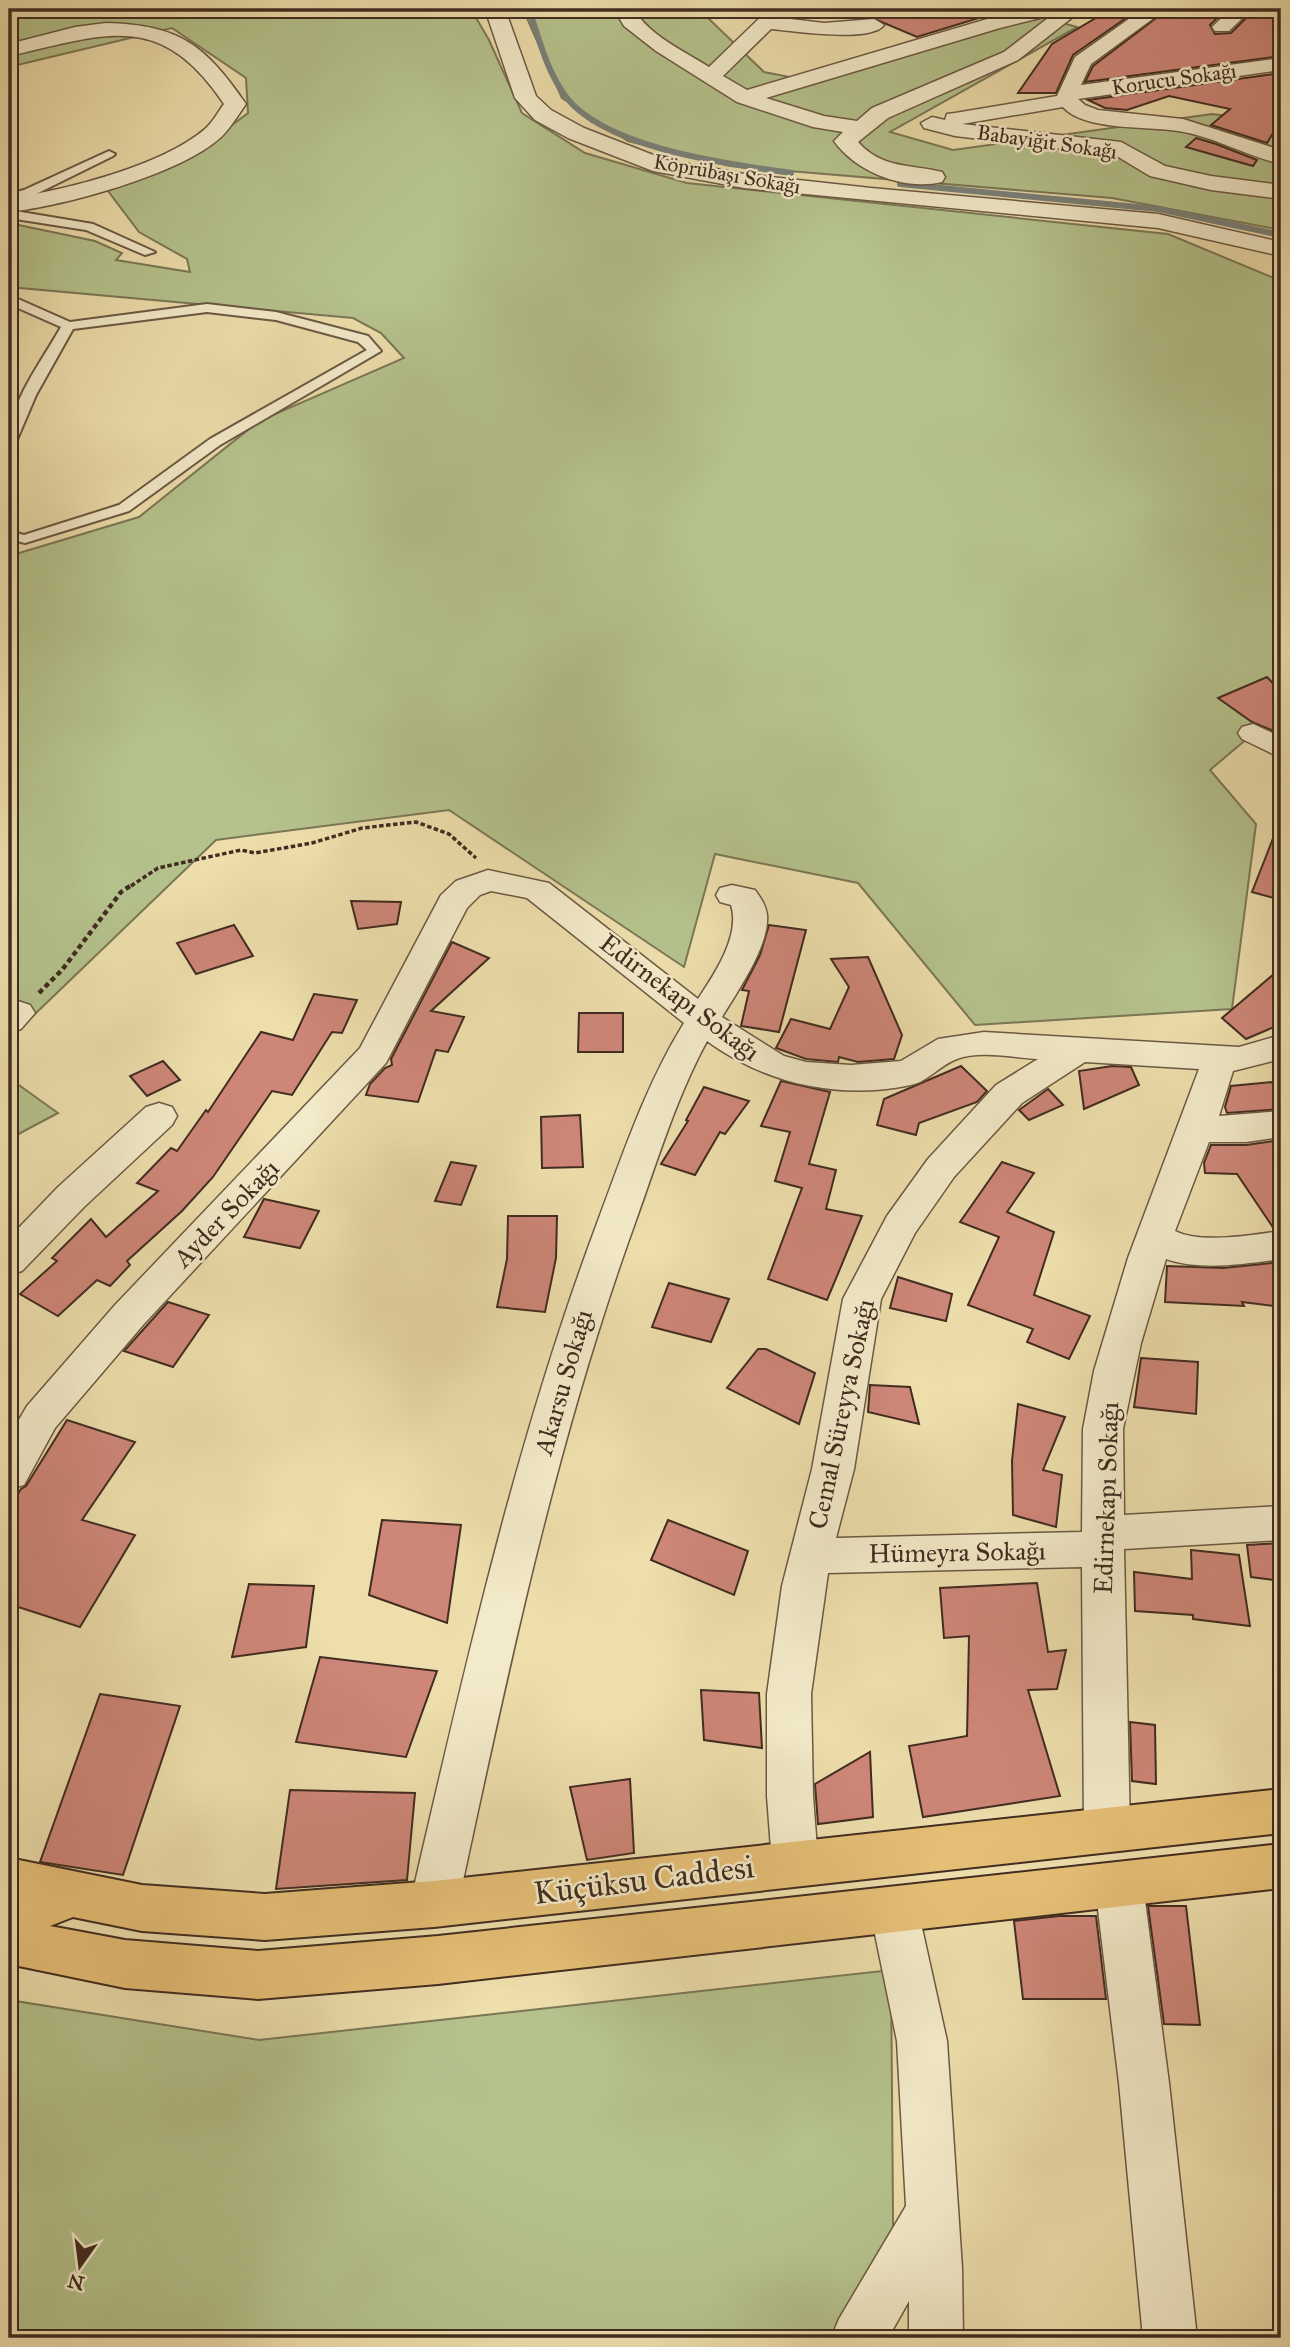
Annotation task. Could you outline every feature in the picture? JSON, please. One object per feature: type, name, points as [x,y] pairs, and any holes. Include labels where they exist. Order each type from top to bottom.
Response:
[{"type":"main road","name":"Küçüksu Caddesi","points":[[9,1881],[142,1908],[265,1917],[435,1904],[1281,1811]]},
{"type":"main road","points":[[1107,1830],[1119,1885]]},
{"type":"main road","points":[[881,1854],[894,1910]]},
{"type":"main road","points":[[795,1863],[810,1919]]},
{"type":"main road","name":"Küçüksu Caddesi","points":[[9,1941],[125,1964],[258,1975],[438,1960],[1281,1866]]},
{"type":"main road","points":[[9,1910],[22,1913],[73,1894]]},
{"type":"street","name":"Köprübaşı Sokağı","points":[[495,9],[526,98],[543,115],[576,133],[661,166],[744,181],[871,195],[1158,220],[1281,249]]},
{"type":"street","points":[[624,9],[631,22],[709,78],[744,98],[821,122],[860,128]]},
{"type":"street","points":[[744,98],[994,23],[1053,9]]},
{"type":"street","points":[[954,178],[879,170],[859,158],[845,141],[880,113],[910,97],[1011,55],[1073,9]]},
{"type":"street","points":[[1156,9],[1137,25],[1082,61],[1068,96],[1077,110],[1096,116],[1183,125],[1281,157]]},
{"type":"street","points":[[1222,27],[1242,9]]},
{"type":"street","points":[[709,78],[773,15],[824,29],[873,25]]},
{"type":"street","points":[[9,50],[72,31],[119,27],[160,33],[193,54],[221,78],[235,104],[211,135],[176,153],[60,197],[9,205]]},
{"type":"street","name":"Korucu Sokağı","points":[[932,123],[1068,96],[1281,64]]},
{"type":"street","points":[[910,97],[912,112],[932,123]]},
{"type":"street","name":"Babayiğit Sokağı","points":[[932,123],[955,130],[1121,149],[1158,171],[1211,183],[1281,192]]},
{"type":"street","points":[[871,195],[879,170]]},
{"type":"street","points":[[1151,198],[1242,218]]},
{"type":"street","points":[[1253,733],[1281,750]]},
{"type":"street","name":"Ayder Sokağı","points":[[13,1446],[129,1315],[374,1055],[402,1006],[453,902],[468,887],[488,880]]},
{"type":"street","name":"Edirnekapı Sokağı","points":[[488,880],[537,890],[703,1020],[772,1065],[806,1074],[851,1077],[909,1073],[950,1047],[984,1044],[1239,1059],[1281,1047]]},
{"type":"street","name":"Akarsu Sokağı","points":[[435,1904],[482,1693],[550,1427],[591,1286],[680,1059],[735,962],[749,926],[751,907],[743,897],[732,895]]},
{"type":"street","name":"Cemal Süreyya Sokağı","points":[[795,1863],[790,1796],[789,1694],[803,1586],[833,1469],[862,1299],[900,1226],[941,1168],[1009,1094],[1079,1049]]},
{"type":"street","name":"Edirnekapı Sokağı","points":[[1107,1830],[1104,1782],[1103,1429],[1112,1371],[1155,1238],[1220,1058]]},
{"type":"street","points":[[9,1261],[71,1198],[159,1116]]},
{"type":"street","points":[[1195,1129],[1246,1129],[1281,1124]]},
{"type":"street","points":[[1155,1238],[1180,1250],[1242,1250],[1281,1245]]},
{"type":"street","name":"Hümeyra Sokağı","points":[[811,1556],[1103,1541],[1281,1523]]},
{"type":"street","points":[[1119,1885],[1144,2083],[1170,2338]]},
{"type":"street","points":[[894,1910],[922,2041],[933,2210],[936,2338]]},
{"type":"street","points":[[858,2338],[933,2210]]},
{"type":"lane","points":[[9,198],[28,193],[108,155]]},
{"type":"lane","points":[[9,214],[89,227],[149,252]]},
{"type":"lane","points":[[9,299],[68,326],[208,307],[276,316],[363,339],[375,351],[215,442],[124,508],[25,539],[9,535]]},
{"type":"lane","points":[[9,442],[29,395],[68,326]]},
{"type":"path","points":[[13,1017],[62,970],[94,924],[121,892],[158,869],[241,850],[255,853],[312,844],[362,828],[416,822],[449,834],[483,864],[488,880]]},
{"type":"green space","points":[[9,9],[471,9],[489,40],[522,113],[585,153],[687,183],[1168,234],[1281,281],[1281,710],[1210,770],[1256,824],[1232,1009],[975,1025],[858,883],[715,854],[684,967],[449,810],[216,840],[9,1039],[9,556],[139,517],[259,421],[404,358],[381,333],[353,318],[9,287],[9,223],[95,241],[122,253],[116,260],[190,272],[187,259],[139,232],[108,191],[196,152],[248,113],[246,78],[172,28],[9,67]]},
{"type":"green space","points":[[523,9],[711,9],[708,18],[764,72],[815,82],[1021,11],[1077,27],[890,132],[953,150],[1212,114],[1281,122],[1281,230],[1112,198],[730,166],[628,141],[562,98]]},
{"type":"green space","points":[[9,1078],[58,1113],[9,1139]]},
{"type":"green space","points":[[891,1970],[894,2338],[9,2338],[9,2000],[259,2040]]},
{"type":"building","points":[[851,9],[995,9],[995,13],[917,37]]},
{"type":"building","points":[[1111,9],[1139,9],[1073,55],[1056,93],[1018,93],[1052,44]]},
{"type":"building","points":[[1168,9],[1227,9],[1210,25],[1215,34],[1231,33],[1255,9],[1281,9],[1281,56],[1085,82],[1093,66]]},
{"type":"building","points":[[1281,73],[1281,120],[1267,143],[1211,125],[1230,109],[1169,96],[1127,110],[1105,108],[1088,100]]},
{"type":"building","points":[[1196,138],[1257,160],[1253,166],[1186,147]]},
{"type":"building","points":[[1267,677],[1281,692],[1281,734],[1252,722],[1218,698]]},
{"type":"building","points":[[1281,823],[1281,900],[1252,892]]},
{"type":"building","points":[[351,901],[401,902],[397,924],[358,929]]},
{"type":"building","points":[[234,925],[253,956],[196,974],[177,943]]},
{"type":"building","points":[[769,925],[806,930],[779,1032],[741,1026],[749,991],[742,990],[760,955]]},
{"type":"building","points":[[452,942],[489,958],[431,1011],[464,1017],[448,1052],[436,1050],[418,1102],[366,1095],[370,1084],[385,1068],[392,1065],[391,1059]]},
{"type":"building","points":[[868,957],[902,1035],[894,1059],[858,1062],[839,1057],[838,1062],[806,1059],[776,1048],[791,1019],[830,1029],[849,987],[831,959]]},
{"type":"building","points":[[1281,968],[1281,1024],[1246,1039],[1222,1018]]},
{"type":"building","points":[[314,994],[357,1000],[342,1033],[332,1032],[292,1095],[272,1091],[213,1177],[182,1211],[127,1261],[130,1265],[110,1286],[97,1280],[58,1316],[20,1294],[57,1261],[52,1258],[91,1219],[106,1237],[158,1191],[137,1183],[171,1148],[177,1151],[206,1110],[208,1112],[261,1032],[293,1040]]},
{"type":"building","points":[[579,1013],[623,1013],[623,1052],[578,1052]]},
{"type":"building","points":[[163,1061],[180,1080],[147,1096],[130,1076]]},
{"type":"building","points":[[961,1066],[987,1091],[977,1102],[919,1123],[916,1135],[877,1125],[884,1099]]},
{"type":"building","points":[[1112,1066],[1131,1067],[1139,1085],[1084,1109],[1079,1071]]},
{"type":"building","points":[[781,1081],[830,1092],[809,1164],[836,1170],[826,1209],[862,1216],[827,1300],[768,1279],[802,1188],[775,1181],[790,1132],[761,1126]]},
{"type":"building","points":[[1272,1082],[1281,1099],[1281,1109],[1227,1113],[1225,1107],[1231,1086]]},
{"type":"building","points":[[704,1087],[749,1101],[725,1134],[720,1132],[695,1175],[661,1164],[688,1121],[686,1120]]},
{"type":"building","points":[[1048,1089],[1063,1105],[1029,1120],[1019,1110]]},
{"type":"building","points":[[580,1115],[583,1167],[542,1168],[541,1117]]},
{"type":"building","points":[[1281,1140],[1281,1229],[1274,1229],[1237,1174],[1205,1173],[1204,1163],[1211,1145],[1246,1145]]},
{"type":"building","points":[[451,1162],[476,1166],[461,1205],[435,1201]]},
{"type":"building","points":[[1002,1162],[1034,1173],[1007,1212],[1054,1232],[1034,1295],[1090,1316],[1069,1359],[1027,1342],[1033,1329],[968,1305],[999,1237],[960,1222]]},
{"type":"building","points":[[264,1199],[319,1211],[300,1248],[244,1237]]},
{"type":"building","points":[[508,1216],[557,1216],[556,1258],[545,1312],[497,1307],[507,1259]]},
{"type":"building","points":[[1281,1262],[1281,1307],[1242,1302],[1244,1306],[1165,1302],[1167,1266],[1223,1268]]},
{"type":"building","points":[[898,1277],[952,1294],[946,1321],[890,1308]]},
{"type":"building","points":[[669,1283],[729,1299],[711,1342],[652,1327]]},
{"type":"building","points":[[168,1302],[209,1315],[173,1367],[124,1351]]},
{"type":"building","points":[[758,1349],[766,1349],[815,1373],[799,1424],[727,1388]]},
{"type":"building","points":[[1141,1358],[1198,1362],[1196,1414],[1134,1407]]},
{"type":"building","points":[[870,1385],[910,1387],[919,1424],[868,1412]]},
{"type":"building","points":[[1018,1404],[1065,1417],[1043,1470],[1062,1475],[1056,1527],[1013,1515],[1012,1461]]},
{"type":"building","points":[[67,1420],[135,1442],[82,1520],[135,1535],[80,1627],[9,1604],[9,1508]]},
{"type":"building","points":[[382,1520],[461,1525],[447,1623],[369,1595]]},
{"type":"building","points":[[668,1520],[748,1551],[734,1595],[651,1560]]},
{"type":"building","points":[[1281,1543],[1281,1581],[1251,1577],[1247,1545]]},
{"type":"building","points":[[1191,1550],[1239,1555],[1250,1626],[1193,1619],[1193,1615],[1135,1611],[1134,1572],[1192,1579]]},
{"type":"building","points":[[1037,1583],[1048,1652],[1066,1650],[1057,1689],[1028,1690],[1060,1796],[923,1817],[909,1746],[967,1736],[969,1636],[944,1638],[940,1588]]},
{"type":"building","points":[[249,1584],[314,1586],[306,1647],[232,1657]]},
{"type":"building","points":[[320,1657],[437,1671],[406,1757],[296,1742]]},
{"type":"building","points":[[701,1690],[759,1693],[762,1748],[704,1740]]},
{"type":"building","points":[[100,1694],[180,1706],[123,1875],[40,1862]]},
{"type":"building","points":[[1130,1722],[1155,1725],[1156,1784],[1132,1781]]},
{"type":"building","points":[[870,1752],[873,1817],[818,1824],[815,1784]]},
{"type":"building","points":[[630,1779],[634,1853],[587,1860],[570,1787]]},
{"type":"building","points":[[290,1790],[415,1793],[407,1880],[276,1889]]},
{"type":"building","points":[[1148,1906],[1186,1906],[1200,2025],[1164,2024]]},
{"type":"building","points":[[1059,1916],[1096,1916],[1106,1999],[1023,1999],[1014,1921]]},
{"type":"waterway","points":[[529,9],[544,55],[559,87],[585,115],[609,130],[639,142],[704,159],[791,173]]},
{"type":"waterway","points":[[900,184],[1158,209],[1281,235]]}]
